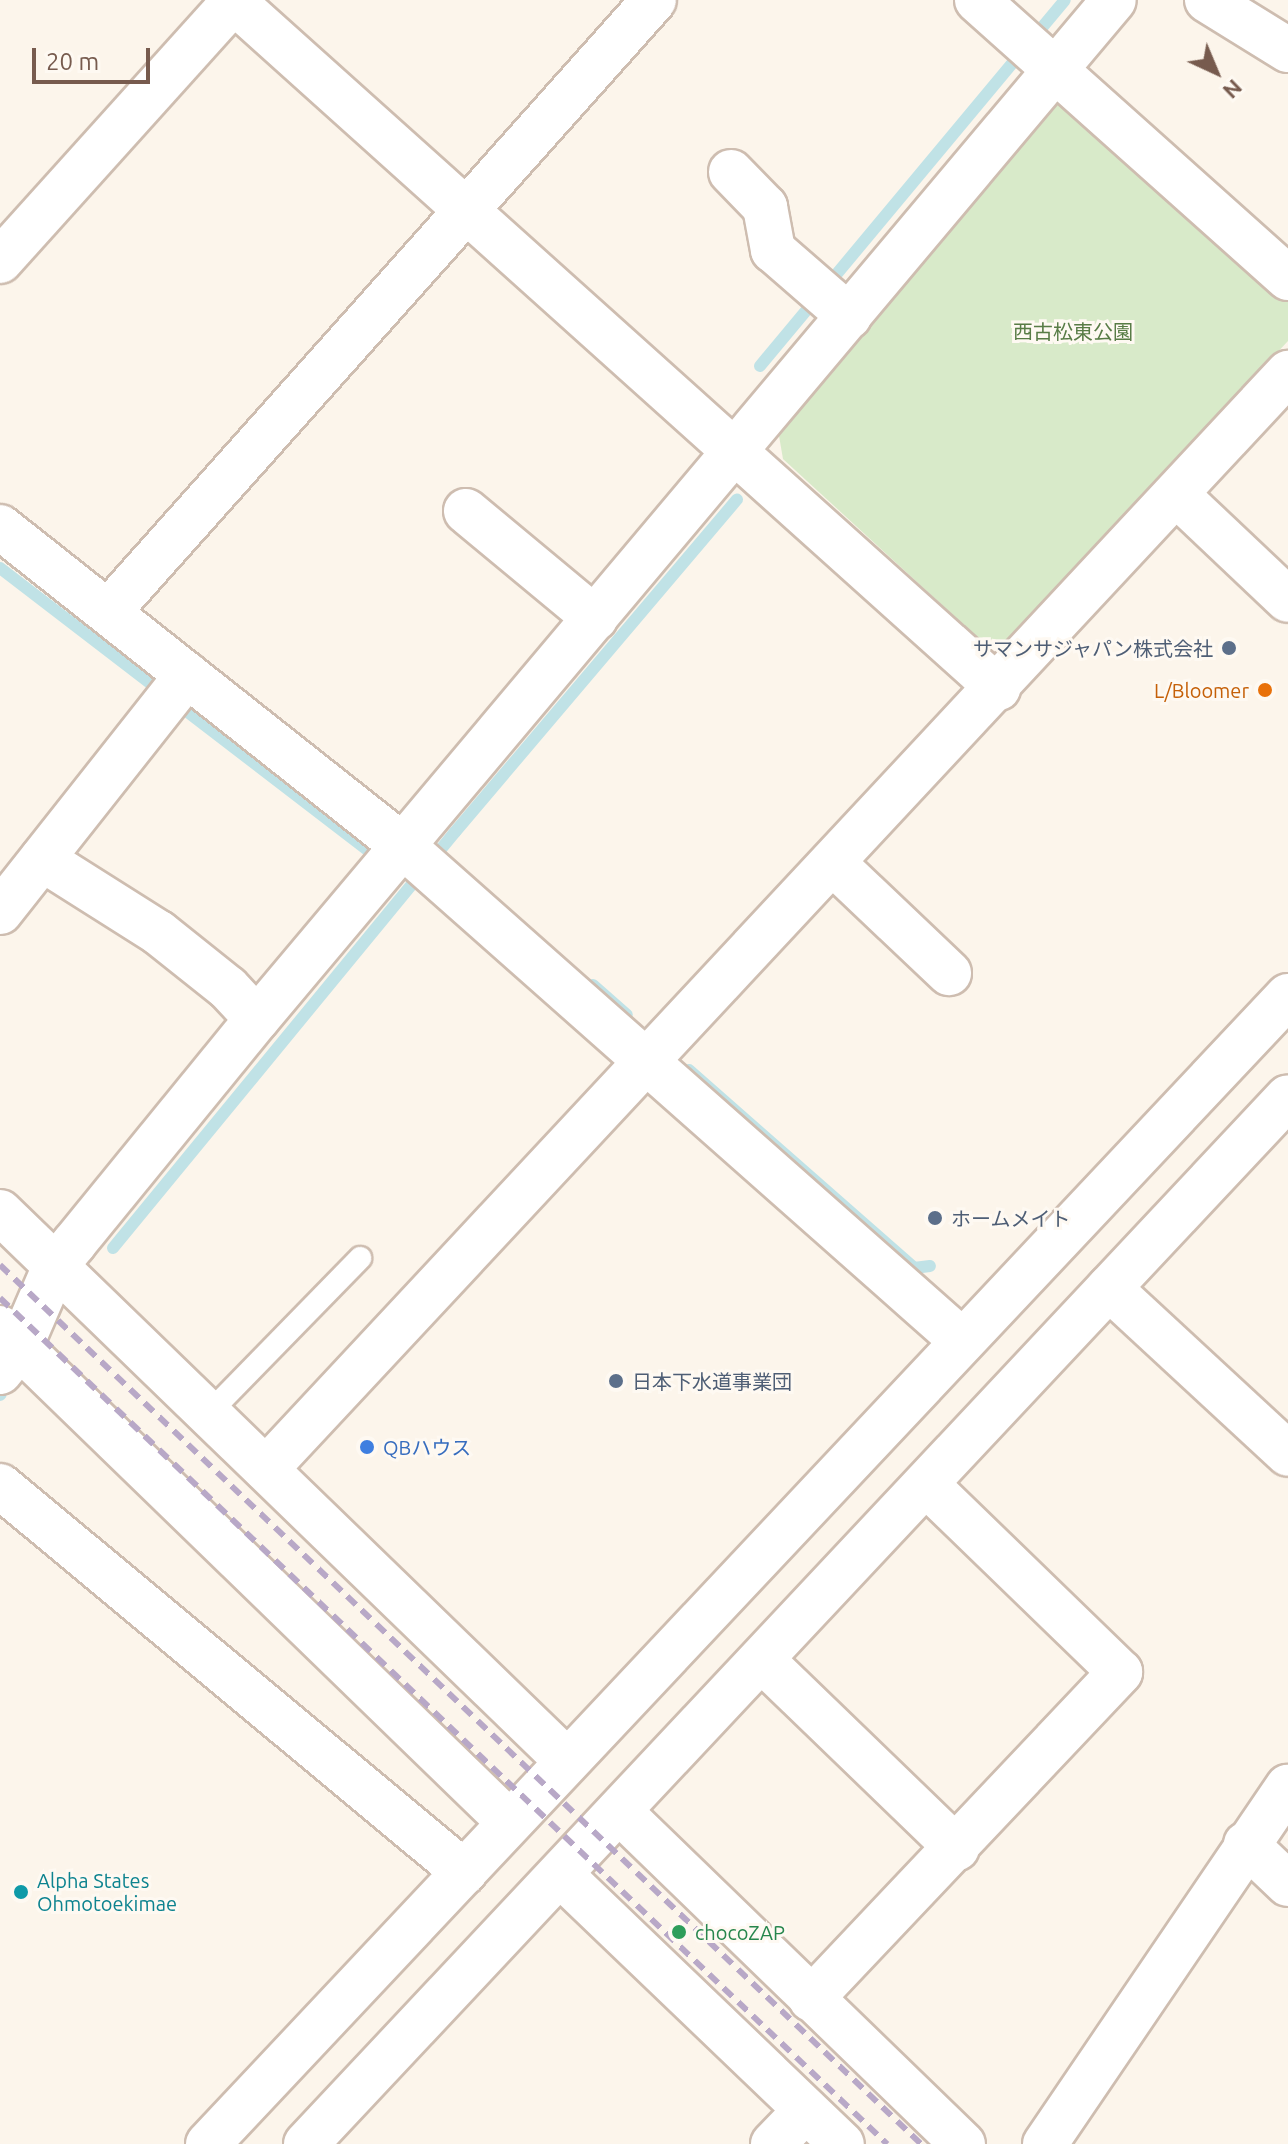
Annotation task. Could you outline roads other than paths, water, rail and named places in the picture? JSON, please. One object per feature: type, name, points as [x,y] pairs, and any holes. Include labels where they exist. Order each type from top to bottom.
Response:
[{"type":"street","points":[[0,261],[234,0],[998,688]]},
{"type":"street","points":[[108,612],[654,0]]},
{"type":"street","points":[[977,0],[1288,278]]},
{"type":"street","points":[[509,1822],[7,1349],[55,1266],[257,1019],[406,862],[595,618],[735,452],[831,301],[1038,54],[1114,0]]},
{"type":"street","points":[[1207,0],[1288,50]]},
{"type":"street","points":[[731,172],[765,207],[773,250],[831,301]]},
{"type":"street","points":[[266,1469],[998,688],[1288,373]]},
{"type":"street","points":[[1176,494],[1288,600]]},
{"type":"street","points":[[466,511],[595,618]]},
{"type":"street","points":[[0,527],[108,612],[176,690],[406,862],[647,1062],[961,1340]]},
{"type":"street","points":[[0,912],[23,863],[176,690]]},
{"type":"street","points":[[23,863],[159,933],[228,988],[257,1019]]},
{"type":"street","points":[[833,863],[949,973]]},
{"type":"street","points":[[208,2144],[961,1340],[1288,996]]},
{"type":"street","points":[[306,2144],[1288,1097]]},
{"type":"street","points":[[0,1212],[567,1761]]},
{"type":"street","points":[[1109,1288],[1288,1454]]},
{"type":"street","points":[[811,1999],[957,1848],[1120,1672],[926,1484]]},
{"type":"street","points":[[0,1486],[464,1872]]},
{"type":"street","points":[[762,1660],[957,1848]]},
{"type":"street","points":[[1045,2144],[1246,1844],[1288,1787]]},
{"type":"street","points":[[619,1811],[963,2144]]},
{"type":"street","points":[[1246,1844],[1288,1884]]},
{"type":"street","points":[[561,1875],[842,2144]]},
{"type":"street","points":[[773,2144],[806,2110]]},
{"type":"lane","points":[[208,1414],[360,1258]]},
{"type":"waterway","points":[[760,366],[1065,0]]},
{"type":"waterway","points":[[113,1248],[455,832],[737,500]]},
{"type":"waterway","points":[[0,568],[381,860]]},
{"type":"waterway","points":[[593,985],[627,1015]]},
{"type":"waterway","points":[[689,1070],[914,1268],[930,1266]]},
{"type":"railway","points":[[0,1265],[921,2144]]},
{"type":"railway","points":[[0,1298],[887,2144]]},
{"type":"place","name":"サマンサジャパン株式会社","points":[[1229,648]]},
{"type":"place","name":"L/Bloomer","points":[[1265,690]]},
{"type":"place","name":"ホームメイト","points":[[935,1218]]},
{"type":"place","name":"日本下水道事業団","points":[[616,1381]]},
{"type":"place","name":"QBハウス","points":[[367,1447]]},
{"type":"place","name":"Alpha States Ohmotoekimae","points":[[21,1892]]},
{"type":"place","name":"chocoZAP","points":[[679,1932]]},
{"type":"park label","name":"西古松東公園","points":[[1073,331]]}]
